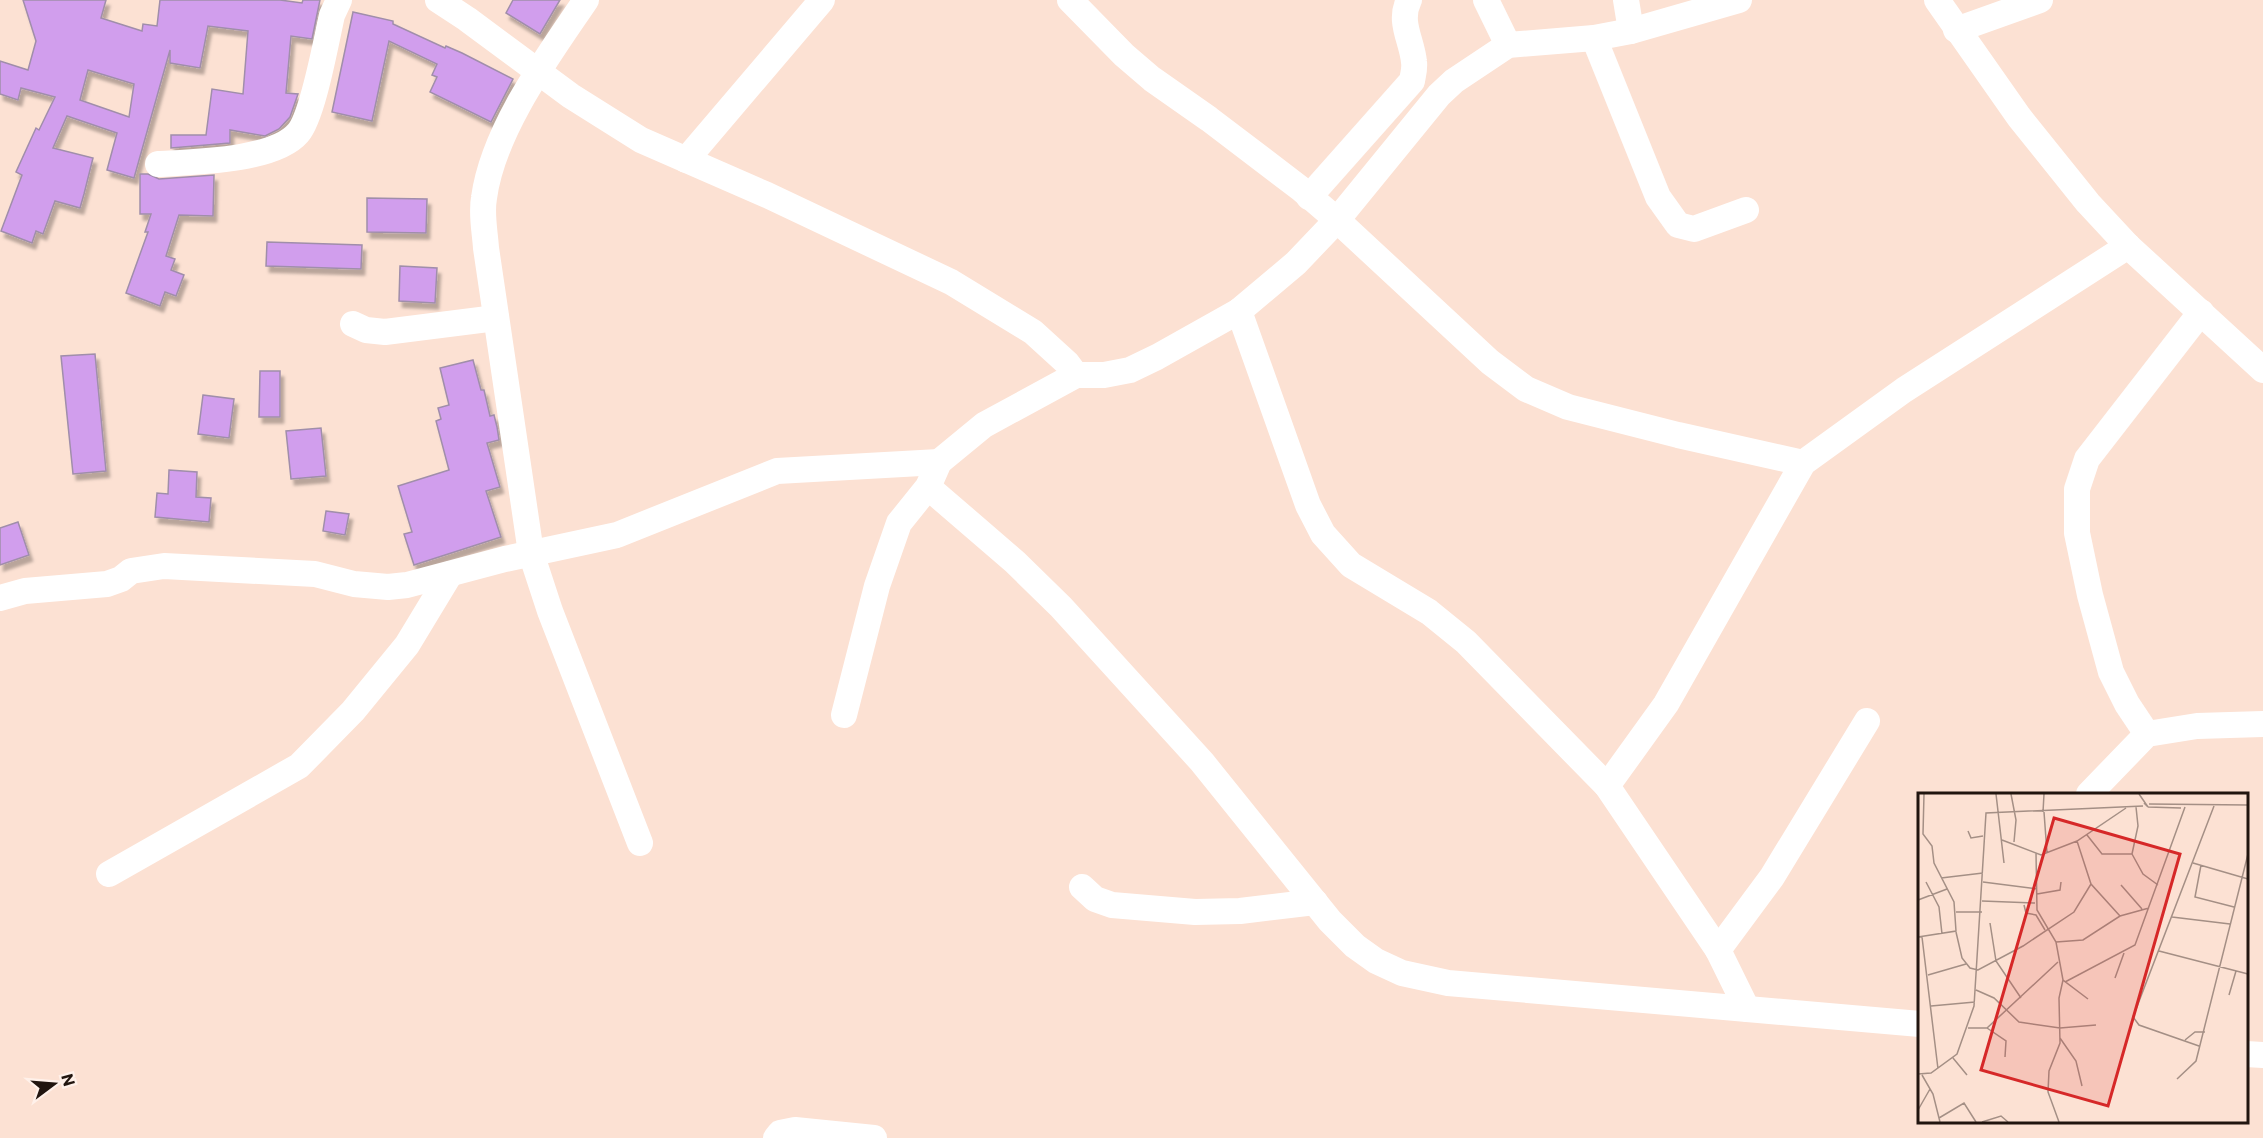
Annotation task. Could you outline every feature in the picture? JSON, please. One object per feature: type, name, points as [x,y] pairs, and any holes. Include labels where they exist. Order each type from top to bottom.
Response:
[{"type":"street","points":[[158,164],[229,160],[274,148],[297,135],[307,118],[332,15],[339,0]]},
{"type":"street","points":[[438,0],[571,96],[641,140],[767,195],[951,282],[1033,332],[1067,363],[1076,375]]},
{"type":"street","points":[[586,0],[538,71],[501,141],[489,170],[483,201],[486,248],[531,553],[550,611],[640,843]]},
{"type":"street","points":[[686,160],[822,0]]},
{"type":"street","points":[[1070,0],[1124,55],[1152,79],[1209,119],[1309,196],[1473,347],[1526,389],[1590,412],[1678,435],[1803,463]]},
{"type":"street","points":[[1309,196],[1412,81],[1414,63],[1404,23],[1405,8],[1409,0]]},
{"type":"street","points":[[1486,0],[1508,45]]},
{"type":"street","points":[[1626,0],[1631,31]]},
{"type":"street","points":[[844,715],[877,586],[899,523],[928,487],[939,462],[984,425],[1076,375],[1104,375],[1130,370],[1239,311],[1296,263],[1337,220],[1439,95],[1454,81],[1508,45],[1594,38],[1631,31],[1738,0]]},
{"type":"street","points":[[1937,0],[2019,117],[2088,202],[2128,246],[2263,370]]},
{"type":"street","points":[[1956,30],[2040,0]]},
{"type":"street","points":[[1594,38],[1658,197],[1678,225],[1694,229],[1746,210]]},
{"type":"street","points":[[1607,786],[1666,704],[1803,463],[1904,390],[2128,246]]},
{"type":"street","points":[[1239,311],[1308,505],[1323,534],[1351,565],[1429,612],[1466,642],[1607,786],[1718,950],[1747,1010]]},
{"type":"street","points":[[2147,734],[2127,704],[2111,672],[2090,595],[2077,533],[2077,489],[2087,459],[2201,312]]},
{"type":"street","points":[[353,324],[366,330],[385,332],[496,318]]},
{"type":"street","points":[[0,598],[26,591],[107,584],[121,579],[131,571],[154,567],[315,574],[354,585],[388,587],[407,585],[531,553],[617,535],[777,471],[939,462]]},
{"type":"street","points":[[928,487],[1015,562],[1061,607],[1202,762],[1330,921],[1355,946],[1376,962],[1402,973],[1448,983],[1918,1024]]},
{"type":"street","points":[[109,874],[298,766],[353,711],[407,645],[450,574]]},
{"type":"street","points":[[1718,950],[1772,877],[1867,721]]},
{"type":"street","points":[[2091,793],[2147,734],[2197,726],[2263,724]]},
{"type":"street","points":[[1082,887],[1095,899],[1112,905],[1195,912],[1240,911],[1315,902]]},
{"type":"street","points":[[2248,1054],[2263,1055]]},
{"type":"street","points":[[776,1138],[780,1133],[795,1130],[874,1138]]},
{"type":"building","points":[[23,0],[106,0],[101,18],[142,31],[143,24],[157,26],[160,0],[280,0],[302,3],[303,0],[320,0],[312,39],[291,36],[286,93],[298,94],[290,117],[279,129],[265,136],[230,130],[230,143],[171,148],[171,135],[206,135],[212,89],[243,94],[248,31],[208,26],[200,68],[170,63],[170,50],[134,178],[107,170],[117,133],[67,116],[53,148],[93,158],[84,194],[80,208],[55,201],[43,234],[36,231],[32,243],[1,231],[22,175],[16,172],[36,128],[39,130],[55,97],[21,88],[18,100],[0,94],[0,61],[28,70],[36,41]],"holes":[[[88,70],[134,84],[129,117],[80,100]]]},
{"type":"building","points":[[513,0],[560,0],[540,34],[506,13]]},
{"type":"building","points":[[353,12],[393,21],[393,24],[445,48],[446,46],[462,53],[513,79],[491,122],[430,92],[437,77],[432,75],[437,64],[389,41],[372,121],[332,112]]},
{"type":"building","points":[[140,174],[148,174],[159,179],[214,175],[213,216],[179,215],[166,256],[175,259],[171,270],[184,275],[176,296],[165,292],[160,306],[126,293],[148,232],[145,232],[151,214],[140,214]]},
{"type":"building","points":[[367,198],[427,199],[426,233],[367,232]]},
{"type":"building","points":[[267,242],[362,245],[361,269],[266,266]]},
{"type":"building","points":[[400,266],[437,268],[435,303],[399,301]]},
{"type":"building","points":[[95,354],[106,471],[73,474],[61,356]]},
{"type":"building","points":[[473,360],[481,390],[484,390],[490,416],[494,415],[497,427],[499,440],[487,443],[500,487],[486,491],[501,537],[414,565],[404,534],[412,532],[398,486],[449,470],[436,421],[441,419],[438,408],[449,405],[440,368]]},
{"type":"building","points":[[260,371],[280,371],[280,417],[259,417]]},
{"type":"building","points":[[203,395],[234,399],[229,438],[198,434]]},
{"type":"building","points":[[321,428],[326,476],[291,479],[286,431]]},
{"type":"building","points":[[169,470],[197,472],[196,497],[211,498],[209,522],[155,517],[157,493],[168,494]]},
{"type":"building","points":[[326,511],[349,514],[345,535],[323,531]]},
{"type":"building","points":[[18,522],[29,555],[0,565],[0,528]]}]
